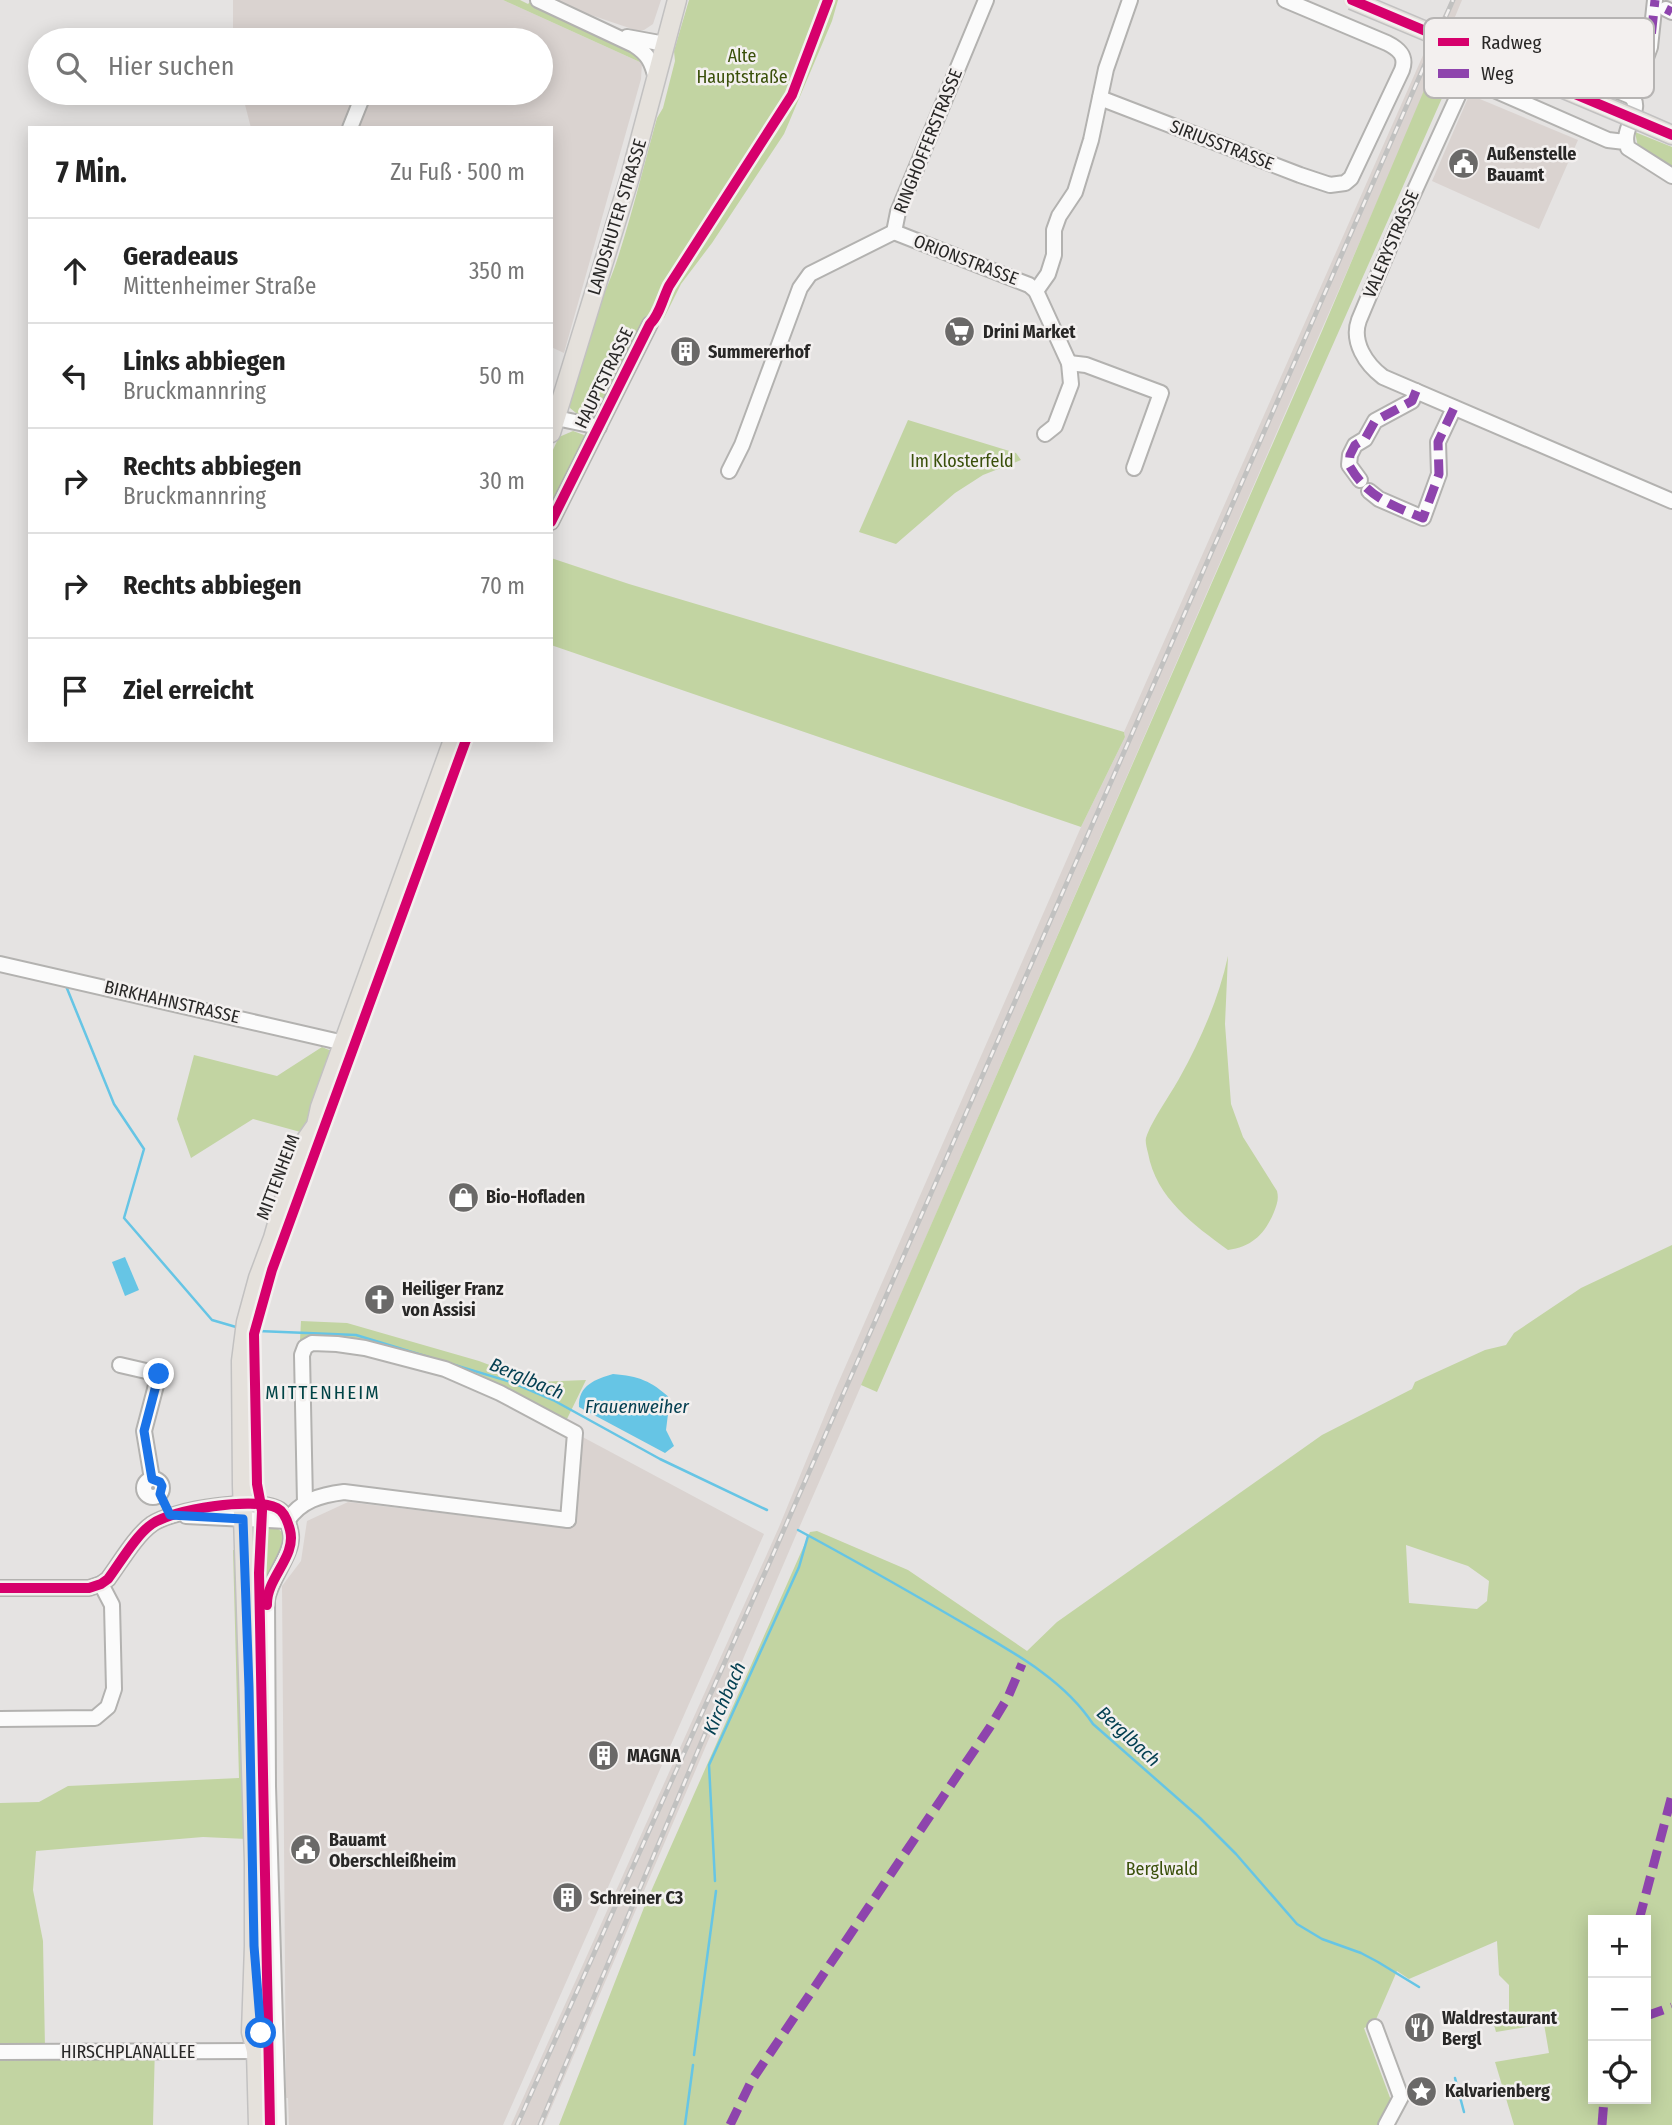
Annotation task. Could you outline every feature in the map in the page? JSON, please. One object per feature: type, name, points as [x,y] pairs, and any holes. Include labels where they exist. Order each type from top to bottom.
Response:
[{"type":"main road","name":"LANDSHUTER STRASSE","points":[[554,425],[626,192],[677,0]]},
{"type":"main road","points":[[1352,0],[1424,30]]},
{"type":"main road","points":[[1585,98],[1672,135]]},
{"type":"main road","points":[[344,1043],[452,742]]},
{"type":"main road","name":"MITTENHEIM","points":[[258,2125],[256,2051],[251,2032],[254,1946],[250,1700],[240,1381],[244,1332],[250,1302],[273,1238],[289,1209],[344,1043]]},
{"type":"street","points":[[538,0],[618,36],[645,52],[652,62],[656,79]]},
{"type":"street","name":"RINGHOFFERSTRASSE","points":[[729,471],[742,445],[800,288],[810,274],[894,232],[898,212],[986,0]]},
{"type":"street","points":[[1045,434],[1055,426],[1070,384],[1069,363],[1036,291],[1048,274],[1054,255],[1054,230],[1074,192],[1091,140],[1114,43],[1130,0]]},
{"type":"street","name":"SIRIUSSTRASSE","points":[[1100,99],[1300,175],[1330,185],[1345,183],[1356,172],[1368,146],[1402,69],[1403,56],[1397,48],[1387,43],[1285,0]]},
{"type":"street","points":[[1654,36],[1664,5]]},
{"type":"street","points":[[618,36],[665,44]]},
{"type":"street","name":"VALERYSTRASSE","points":[[1456,98],[1398,227],[1356,329],[1360,348],[1369,367],[1383,377],[1672,501]]},
{"type":"street","points":[[1510,98],[1608,140],[1625,142],[1635,154],[1672,176]]},
{"type":"street","points":[[1625,142],[1637,106],[1635,100],[1630,98]]},
{"type":"street","points":[[351,126],[359,105]]},
{"type":"street","name":"ORIONSTRASSE","points":[[894,232],[1029,285],[1036,291]]},
{"type":"street","name":"HAUPTSTRASSE","points":[[553,518],[650,324]]},
{"type":"street","points":[[1069,363],[1086,365],[1161,393],[1134,468]]},
{"type":"street","points":[[1416,391],[1412,401],[1375,421],[1365,439],[1355,445],[1349,465],[1379,499],[1423,519],[1439,474],[1438,442],[1454,408]]},
{"type":"street","name":"HAUPTSTRASSE","points":[[554,425],[599,427]]},
{"type":"street","name":"BIRKHAHNSTRASSE","points":[[0,964],[344,1043]]},
{"type":"street","points":[[305,1503],[302,1355],[305,1347],[312,1343],[337,1344],[365,1348],[444,1369],[500,1392],[575,1433],[568,1520]]},
{"type":"street","points":[[120,1365],[159,1374],[144,1431],[152,1479],[145,1484],[145,1492],[152,1497],[160,1494],[172,1515]]},
{"type":"street","points":[[278,2125],[268,1786],[267,1600],[271,1583],[291,1545],[287,1521],[297,1508],[305,1503],[327,1494],[344,1492],[568,1520]]},
{"type":"street","points":[[568,1520],[580,1500]]},
{"type":"street","points":[[0,1587],[89,1588],[101,1584],[108,1579],[149,1526],[172,1515],[243,1512],[287,1521]]},
{"type":"street","points":[[0,1719],[95,1718],[108,1707],[114,1689],[112,1605],[101,1584]]},
{"type":"street","points":[[1375,2027],[1401,2097],[1386,2125]]},
{"type":"street","name":"HIRSCHPLANALLEE","points":[[0,2052],[256,2051]]},
{"type":"shaded area","points":[[233,0],[503,0],[642,63],[641,79],[564,353],[553,348],[553,126],[250,126],[245,105],[553,105],[553,28],[233,28]]},
{"type":"shaded area","points":[[557,0],[661,0],[653,24],[638,31],[585,13]]},
{"type":"shaded area","points":[[1451,0],[1462,0],[1455,18],[1442,18]]},
{"type":"shaded area","points":[[1424,53],[1424,92],[1399,152],[796,1535],[544,2125],[511,2125],[779,1527],[836,1388],[1081,827],[1125,737],[1124,732]]},
{"type":"shaded area","points":[[1468,98],[1477,98],[1578,140],[1539,229],[1432,181]]},
{"type":"shaded area","points":[[577,1434],[764,1534],[503,2125],[289,2125],[286,2098],[282,1586],[301,1561],[307,1521],[348,1502],[567,1528]]},
{"type":"green space","points":[[503,0],[520,0],[528,4],[530,2],[632,48],[642,63]]},
{"type":"green space","name":"Alte Hauptstraße","points":[[689,0],[838,0],[832,21],[784,134],[712,243],[681,284],[664,318],[645,323],[604,408],[595,416],[582,418],[570,408],[573,374],[620,250],[657,118],[663,108],[675,61],[674,51]]},
{"type":"green space","points":[[1424,90],[1424,98],[1442,98],[1265,498],[877,1392],[861,1385],[1322,331]]},
{"type":"green space","points":[[1635,132],[1672,147],[1672,168],[1638,147]]},
{"type":"green space","name":"Im Klosterfeld","points":[[908,420],[1016,453],[1021,460],[983,475],[955,493],[896,544],[859,532]]},
{"type":"green space","points":[[573,431],[584,435],[586,445],[553,510],[553,450],[559,437]]},
{"type":"green space","points":[[553,559],[629,584],[1124,732],[1125,737],[1081,827],[553,646]]},
{"type":"green space","points":[[1228,956],[1225,1024],[1231,1104],[1243,1137],[1277,1191],[1278,1197],[1274,1212],[1262,1233],[1244,1246],[1228,1250],[1202,1231],[1168,1197],[1152,1169],[1146,1138],[1202,1033],[1220,987]]},
{"type":"green space","points":[[322,1047],[334,1052],[304,1133],[253,1119],[191,1158],[177,1119],[194,1055],[277,1076]]},
{"type":"green space","name":"Berglwald","points":[[1672,1245],[1672,2125],[1514,2125],[1495,2062],[1549,2053],[1544,2024],[1496,2032],[1494,2025],[1509,2021],[1509,1985],[1499,1975],[1497,1941],[1409,1979],[1397,1971],[1374,2024],[1364,2028],[1392,2103],[1382,2125],[559,2125],[645,1905],[810,1532],[817,1531],[908,1570],[1027,1651],[1057,1622],[1322,1435],[1412,1389],[1415,1382],[1485,1350],[1506,1345],[1514,1333],[1581,1288]],"holes":[[[1406,1545],[1468,1566],[1489,1581],[1487,1601],[1477,1609],[1409,1603]]]},
{"type":"green space","points":[[301,1321],[347,1323],[479,1361],[535,1382],[586,1380],[566,1421],[521,1398],[331,1339],[300,1340]]},
{"type":"green space","points":[[265,1526],[282,1532],[283,1539],[279,1555],[266,1579],[262,1596],[262,1533]]},
{"type":"green space","points":[[252,1549],[257,1553],[268,2125],[266,2125]]},
{"type":"green space","points":[[233,1550],[236,1550],[247,1839],[203,1837],[36,1851],[33,1890],[43,1941],[45,2048],[155,2045],[153,2125],[0,2125],[0,1803],[39,1802],[68,1786],[239,1778]]},
{"type":"water","points":[[125,1257],[139,1290],[125,1296],[112,1262]]},
{"type":"water","name":"Frauenweiher","points":[[613,1374],[644,1380],[670,1398],[666,1430],[674,1446],[665,1453],[579,1407],[579,1399],[589,1384]]},
{"type":"waterway","name":"Berglbach","points":[[66,986],[114,1104],[144,1149],[124,1218],[212,1320],[236,1327]]},
{"type":"waterway","name":"Berglbach","points":[[258,1331],[356,1335],[511,1382],[553,1400],[660,1459],[767,1510]]},
{"type":"waterway","name":"Berglbach","points":[[798,1530],[1034,1666],[1066,1693],[1093,1724],[1200,1818],[1236,1854],[1297,1924],[1322,1939],[1361,1953],[1419,1987]]},
{"type":"waterway","name":"Kirchbach","points":[[715,1881],[709,1765],[799,1567],[808,1536]]},
{"type":"waterway","name":"Kirchbach","points":[[694,2055],[716,1891]]},
{"type":"waterway","name":"Kirchbach","points":[[685,2125],[693,2065]]},
{"type":"waterway","name":"Berglbach","points":[[1455,2078],[1464,2112]]},
{"type":"railway","points":[[1445,18],[1453,0]]},
{"type":"railway","points":[[517,2125],[768,1566],[1424,66]]},
{"type":"railway","points":[[540,2125],[713,1715]]},
{"type":"marked path","points":[[1653,18],[1655,0]]},
{"type":"marked path","points":[[1666,9],[1672,12]]},
{"type":"marked path","points":[[1416,391],[1412,401],[1375,421],[1365,439],[1355,445],[1349,465],[1364,485],[1381,499],[1423,518],[1439,474],[1438,442],[1454,408]]},
{"type":"marked path","points":[[730,2125],[752,2080],[990,1727],[1008,1697],[1022,1664]]},
{"type":"marked path","points":[[1640,1915],[1672,1795]]},
{"type":"marked path","points":[[1651,2014],[1672,2007]]},
{"type":"marked path","points":[[1602,2125],[1604,2104]]},
{"type":"cycle path","points":[[553,518],[669,286],[792,95],[828,0]]},
{"type":"cycle path","points":[[1352,0],[1424,30]]},
{"type":"cycle path","points":[[1584,98],[1672,135]]},
{"type":"cycle path","points":[[270,2125],[259,1573],[262,1511],[257,1484],[254,1334],[272,1270],[465,742]]},
{"type":"cycle path","points":[[0,1588],[89,1588],[108,1579],[134,1542],[152,1524],[162,1519],[213,1506],[266,1505],[277,1508],[286,1518],[291,1540],[286,1558],[271,1586],[267,1605]]},
{"type":"place","name":"Außenstelle Bauamt","points":[[1464,164]]},
{"type":"place","name":"Drini Market","points":[[960,332]]},
{"type":"place","name":"Summererhof","points":[[685,352]]},
{"type":"place","name":"Bio-Hofladen","points":[[463,1197]]},
{"type":"place","name":"Heiliger Franz von Assisi","points":[[379,1299]]},
{"type":"place","name":"MAGNA","points":[[604,1756]]},
{"type":"place","name":"Bauamt Oberschleißheim","points":[[306,1850]]},
{"type":"place","name":"Schreiner C3","points":[[567,1898]]},
{"type":"place","name":"Waldrestaurant Bergl","points":[[1419,2028]]},
{"type":"place","name":"Kalvarienberg","points":[[1422,2091]]},
{"type":"district","name":"MITTENHEIM","points":[[323,1392]]},
{"type":"route","points":[[159,1374],[144,1431],[152,1479],[156,1479],[162,1486],[160,1494],[170,1515],[243,1519],[254,1862],[254,1946],[261,2033]]}]
